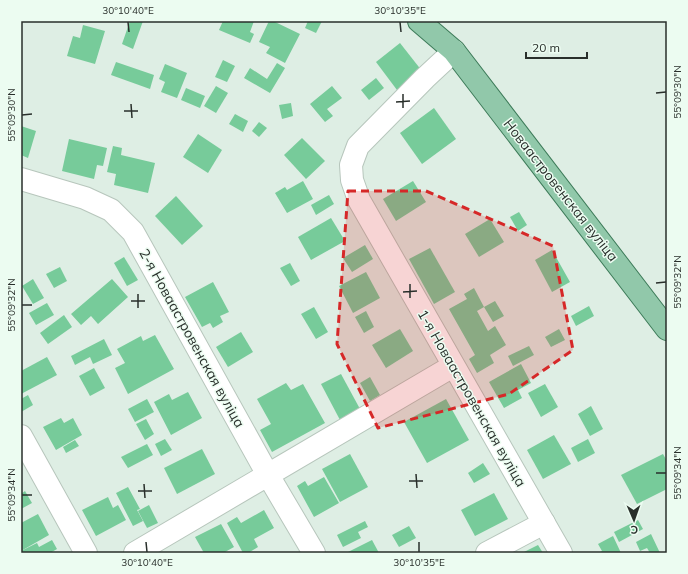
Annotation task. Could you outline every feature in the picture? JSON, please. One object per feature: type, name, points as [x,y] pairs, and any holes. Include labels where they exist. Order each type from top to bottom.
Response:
[{"type":"main road","points":[[419,21],[454,51]]},
{"type":"main road","name":"Новаастровенская вуліца","points":[[454,51],[667,329]]},
{"type":"street","name":"1-я Новаастровенская вуліца","points":[[454,51],[425,78],[358,146],[351,165],[352,180],[359,200],[561,553]]},
{"type":"street","name":"2-я Новаастровенская вуліца","points":[[21,180],[85,198],[105,207],[111,210],[133,232],[268,475],[314,553]]},
{"type":"street","points":[[135,553],[453,366]]},
{"type":"street","points":[[21,436],[86,553]]},
{"type":"street","points":[[487,553],[544,522]]},
{"type":"highlighted area","points":[[348,191],[426,191],[553,246],[573,350],[509,394],[378,428],[337,344]]},
{"type":"building","points":[[130,21],[143,21],[133,49],[122,44]]},
{"type":"building","points":[[223,21],[254,21],[250,32],[254,34],[250,43],[219,30]]},
{"type":"building","points":[[269,21],[273,21],[300,34],[285,63],[266,53],[270,47],[259,42]]},
{"type":"building","points":[[308,21],[322,21],[316,33],[305,28]]},
{"type":"building","points":[[83,25],[105,31],[95,64],[67,56],[73,36],[80,38]]},
{"type":"building","points":[[400,43],[422,71],[397,90],[376,62]]},
{"type":"building","points":[[223,60],[235,66],[227,82],[215,77]]},
{"type":"building","points":[[116,62],[154,75],[150,89],[111,75]]},
{"type":"building","points":[[277,63],[285,68],[270,93],[244,78],[250,68],[267,79]]},
{"type":"building","points":[[165,64],[187,73],[177,98],[161,92],[165,82],[159,79]]},
{"type":"building","points":[[376,78],[384,88],[369,100],[361,90]]},
{"type":"building","points":[[216,86],[228,93],[216,113],[204,106]]},
{"type":"building","points":[[332,86],[342,98],[327,109],[333,116],[325,122],[310,104]]},
{"type":"building","points":[[186,88],[205,96],[200,108],[181,100]]},
{"type":"building","points":[[291,103],[293,116],[282,119],[279,105]]},
{"type":"building","points":[[434,108],[456,139],[422,164],[400,133]]},
{"type":"building","points":[[235,114],[248,121],[243,132],[229,124]]},
{"type":"building","points":[[259,122],[267,128],[259,137],[252,131]]},
{"type":"building","points":[[21,126],[36,131],[28,158],[21,155]]},
{"type":"building","points":[[198,134],[222,150],[208,173],[183,157]]},
{"type":"building","points":[[302,138],[325,161],[306,179],[284,155]]},
{"type":"building","points":[[69,139],[107,148],[103,166],[97,165],[94,179],[62,171]]},
{"type":"building","points":[[113,146],[122,148],[121,155],[155,163],[148,193],[114,185],[116,174],[107,172]]},
{"type":"building","points":[[303,181],[313,199],[287,213],[275,193],[285,187],[287,190]]},
{"type":"building","points":[[413,181],[426,202],[396,221],[383,199]]},
{"type":"building","points":[[329,195],[334,204],[316,215],[311,205]]},
{"type":"building","points":[[176,196],[203,226],[182,245],[155,216]]},
{"type":"building","points":[[519,212],[527,225],[518,231],[510,217]]},
{"type":"building","points":[[331,218],[345,241],[311,260],[298,237]]},
{"type":"building","points":[[490,219],[504,242],[479,257],[465,234]]},
{"type":"building","points":[[365,245],[373,259],[352,272],[343,258]]},
{"type":"building","points":[[430,248],[455,292],[434,304],[409,259]]},
{"type":"building","points":[[552,250],[570,282],[552,292],[535,260]]},
{"type":"building","points":[[124,257],[138,280],[127,286],[114,263]]},
{"type":"building","points":[[290,263],[300,281],[291,286],[280,268]]},
{"type":"building","points":[[60,267],[67,281],[54,288],[46,274]]},
{"type":"building","points":[[366,272],[380,298],[353,313],[339,286]]},
{"type":"building","points":[[33,279],[44,298],[33,304],[22,286]]},
{"type":"building","points":[[112,279],[128,297],[98,324],[91,316],[81,325],[71,314]]},
{"type":"building","points":[[213,282],[229,312],[220,316],[223,322],[213,328],[210,323],[202,327],[185,297]]},
{"type":"building","points":[[474,288],[484,307],[477,311],[488,331],[495,326],[506,345],[490,355],[494,363],[477,373],[469,359],[475,355],[449,309],[467,299],[464,294]]},
{"type":"building","points":[[495,301],[504,316],[493,322],[484,307]]},
{"type":"building","points":[[47,303],[54,315],[36,325],[29,313]]},
{"type":"building","points":[[589,306],[594,316],[576,326],[571,316]]},
{"type":"building","points":[[314,307],[328,332],[316,339],[301,314]]},
{"type":"building","points":[[366,311],[374,327],[364,333],[355,317]]},
{"type":"building","points":[[64,315],[72,327],[48,344],[40,333]]},
{"type":"building","points":[[400,329],[413,351],[386,368],[372,345]]},
{"type":"building","points":[[559,329],[565,340],[551,347],[545,337]]},
{"type":"building","points":[[241,332],[253,352],[228,367],[216,347]]},
{"type":"building","points":[[155,335],[174,369],[128,394],[115,368],[125,363],[117,349],[141,336],[143,341]]},
{"type":"building","points":[[104,339],[112,355],[93,364],[90,357],[75,365],[71,356]]},
{"type":"building","points":[[529,346],[534,355],[513,366],[508,356]]},
{"type":"building","points":[[47,357],[57,375],[21,394],[21,371]]},
{"type":"building","points":[[521,364],[531,383],[518,390],[522,398],[504,408],[489,382]]},
{"type":"building","points":[[94,368],[105,388],[90,396],[79,376]]},
{"type":"building","points":[[341,374],[360,409],[340,420],[321,384]]},
{"type":"building","points":[[370,377],[380,395],[370,401],[360,383]]},
{"type":"building","points":[[286,383],[291,390],[303,384],[325,423],[272,452],[260,430],[271,424],[257,399]]},
{"type":"building","points":[[545,384],[558,407],[541,417],[528,393]]},
{"type":"building","points":[[188,392],[202,418],[171,435],[154,402],[169,394],[172,400]]},
{"type":"building","points":[[28,395],[33,405],[21,412],[21,399]]},
{"type":"building","points":[[147,399],[154,412],[135,422],[128,409]]},
{"type":"building","points":[[446,399],[469,440],[427,463],[404,422]]},
{"type":"building","points":[[591,406],[603,429],[590,436],[578,414]]},
{"type":"building","points":[[61,418],[64,423],[73,418],[82,435],[56,450],[43,427]]},
{"type":"building","points":[[146,419],[154,434],[145,440],[136,424]]},
{"type":"building","points":[[554,435],[571,464],[543,479],[527,450]]},
{"type":"building","points":[[165,439],[172,450],[161,456],[155,444]]},
{"type":"building","points":[[588,439],[595,453],[578,462],[571,448]]},
{"type":"building","points":[[75,440],[79,446],[66,453],[63,447]]},
{"type":"building","points":[[147,444],[153,455],[128,468],[121,457]]},
{"type":"building","points":[[202,449],[215,474],[177,494],[164,468]]},
{"type":"building","points":[[350,454],[368,487],[340,502],[322,469]]},
{"type":"building","points":[[663,454],[667,461],[667,489],[637,504],[621,475]]},
{"type":"building","points":[[483,463],[490,474],[474,483],[468,473]]},
{"type":"building","points":[[324,477],[339,503],[314,517],[297,486],[305,481],[308,486]]},
{"type":"building","points":[[128,487],[140,509],[137,510],[143,521],[133,526],[116,493]]},
{"type":"building","points":[[25,491],[32,503],[21,509],[21,494]]},
{"type":"building","points":[[494,493],[508,519],[475,536],[461,510]]},
{"type":"building","points":[[108,497],[113,508],[118,505],[126,520],[96,536],[82,510]]},
{"type":"building","points":[[149,505],[158,523],[147,528],[138,511]]},
{"type":"building","points":[[264,510],[274,528],[254,539],[258,547],[248,553],[243,553],[227,523],[237,517],[241,523]]},
{"type":"building","points":[[38,514],[49,535],[21,551],[21,523]]},
{"type":"building","points":[[638,520],[643,529],[619,542],[614,532]]},
{"type":"building","points":[[365,521],[368,527],[358,532],[361,538],[343,547],[337,535]]},
{"type":"building","points":[[221,524],[234,547],[225,553],[204,553],[195,537]]},
{"type":"building","points":[[409,526],[416,538],[399,547],[392,535]]},
{"type":"building","points":[[651,534],[660,553],[650,553],[647,548],[640,551],[636,542]]},
{"type":"building","points":[[613,536],[621,553],[598,553],[602,551],[598,544]]},
{"type":"building","points":[[52,540],[57,549],[50,553],[21,553],[21,551],[37,543],[39,547]]},
{"type":"building","points":[[372,540],[379,553],[346,553]]},
{"type":"building","points":[[538,545],[543,553],[522,553]]}]
